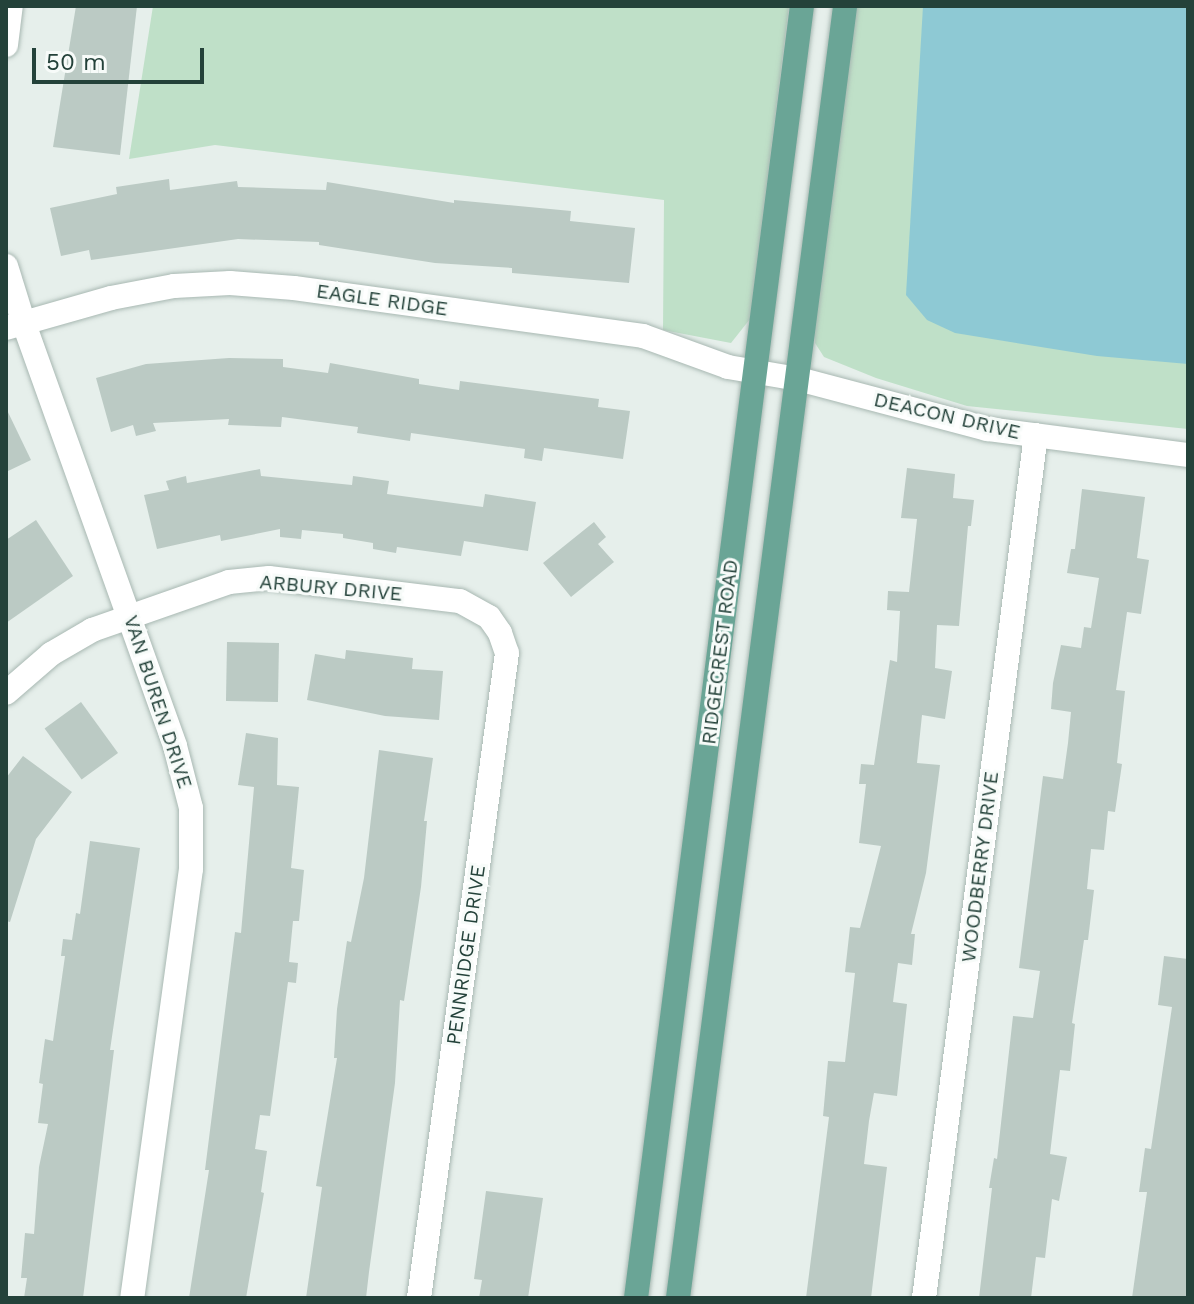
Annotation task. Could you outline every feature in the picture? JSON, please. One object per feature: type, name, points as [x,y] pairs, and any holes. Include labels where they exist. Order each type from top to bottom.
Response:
[{"type":"main road","name":"RIDGECREST ROAD","points":[[636,1298],[802,6]]},
{"type":"main road","name":"RIDGECREST ROAD","points":[[678,1298],[845,6]]},
{"type":"street","points":[[6,45],[11,6]]},
{"type":"street","name":"VAN BUREN DRIVE","points":[[6,266],[14,325],[130,614],[181,762],[193,829],[191,869],[132,1298]]},
{"type":"street","name":"EAGLE RIDGE","points":[[14,325],[174,286],[230,283],[371,297],[643,336],[756,374]]},
{"type":"street","name":"DEACON DRIVE","points":[[756,374],[798,379],[987,429],[1188,455]]},
{"type":"street","name":"WOODBERRY DRIVE","points":[[924,1298],[1036,435]]},
{"type":"street","name":"ARBURY DRIVE","points":[[6,693],[70,641],[130,614],[229,582],[269,578],[460,601],[489,617]]},
{"type":"street","name":"PENNRIDGE DRIVE","points":[[419,1298],[507,653],[500,633],[489,617]]},
{"type":"green space","points":[[153,6],[789,6],[750,319],[731,343],[663,330],[664,200],[215,145],[129,159]]},
{"type":"green space","points":[[855,6],[1188,6],[1188,429],[967,406],[876,378],[824,357],[815,343],[814,322]]},
{"type":"water","points":[[923,6],[1188,6],[1188,364],[1097,356],[955,333],[927,320],[906,295]]},
{"type":"building","points":[[76,6],[137,6],[120,155],[53,147]]},
{"type":"building","points":[[169,179],[170,190],[237,181],[238,187],[326,190],[327,182],[454,203],[454,200],[571,211],[570,221],[635,228],[629,283],[512,273],[512,268],[435,263],[319,245],[319,242],[238,239],[91,260],[89,250],[61,256],[50,208],[117,194],[116,187]]},
{"type":"building","points":[[229,358],[283,359],[283,367],[328,373],[330,363],[419,379],[419,384],[459,390],[460,381],[599,399],[598,407],[630,411],[623,459],[544,448],[542,461],[524,458],[525,449],[411,433],[410,441],[357,433],[358,427],[282,417],[281,427],[228,425],[229,419],[153,423],[156,431],[136,436],[133,425],[111,432],[96,378],[146,364]]},
{"type":"building","points":[[6,408],[31,460],[6,472]]},
{"type":"building","points":[[907,468],[955,474],[953,498],[974,500],[971,526],[968,526],[959,626],[937,625],[935,668],[952,671],[945,719],[922,715],[917,763],[940,765],[926,873],[911,934],[915,934],[912,965],[898,963],[893,1002],[907,1004],[897,1096],[874,1093],[869,1121],[864,1164],[887,1167],[871,1298],[806,1298],[829,1117],[823,1116],[828,1061],[845,1062],[855,973],[845,972],[850,927],[860,928],[881,846],[859,843],[866,784],[859,784],[861,764],[874,765],[890,660],[897,662],[900,611],[887,610],[888,591],[909,592],[917,519],[901,518]]},
{"type":"building","points":[[260,469],[261,476],[352,485],[353,476],[389,481],[387,494],[483,507],[485,494],[536,502],[528,551],[464,541],[461,556],[397,547],[396,553],[373,549],[373,543],[343,538],[343,534],[302,530],[301,539],[280,537],[280,529],[221,541],[220,535],[157,549],[144,495],[169,490],[166,481],[186,476],[187,483]]},
{"type":"building","points":[[1082,489],[1145,497],[1137,558],[1149,560],[1141,614],[1127,612],[1116,690],[1125,691],[1117,763],[1122,764],[1115,812],[1108,811],[1104,850],[1091,849],[1087,889],[1094,890],[1088,940],[1084,940],[1072,1023],[1075,1024],[1070,1071],[1060,1070],[1050,1154],[1067,1157],[1059,1201],[1052,1199],[1045,1258],[1036,1257],[1031,1298],[979,1298],[992,1188],[989,1188],[994,1158],[997,1159],[1013,1016],[1033,1018],[1040,971],[1019,968],[1043,776],[1063,779],[1068,743],[1071,712],[1051,709],[1053,683],[1061,645],[1081,648],[1084,627],[1091,628],[1099,578],[1067,573],[1071,549],[1075,549]]},
{"type":"building","points":[[36,520],[73,576],[6,623],[6,540]]},
{"type":"building","points":[[594,522],[606,537],[598,544],[614,562],[571,597],[543,563]]},
{"type":"building","points":[[227,642],[279,643],[278,702],[226,701]]},
{"type":"building","points":[[346,650],[413,658],[412,669],[443,671],[439,720],[385,716],[307,700],[315,654],[345,659]]},
{"type":"building","points":[[81,702],[118,753],[82,779],[45,728]]},
{"type":"building","points":[[246,733],[278,738],[277,785],[299,787],[291,868],[304,870],[299,921],[293,921],[289,962],[298,963],[296,983],[288,982],[270,1116],[260,1115],[255,1149],[267,1151],[261,1192],[264,1193],[246,1298],[189,1298],[209,1170],[205,1170],[235,932],[241,933],[254,787],[238,785]]},
{"type":"building","points":[[379,750],[433,758],[424,821],[427,821],[421,887],[404,1001],[400,1000],[395,1083],[366,1298],[306,1298],[322,1187],[316,1186],[337,1058],[334,1058],[337,1009],[347,941],[351,942],[364,878]]},
{"type":"building","points":[[23,756],[72,792],[36,839],[10,922],[6,921],[6,778]]},
{"type":"building","points":[[90,841],[140,848],[110,1050],[114,1050],[83,1298],[24,1298],[27,1278],[21,1278],[25,1233],[34,1234],[39,1167],[48,1124],[38,1123],[45,1039],[53,1041],[65,956],[61,956],[63,939],[72,940],[76,913],[80,914]]},
{"type":"building","points":[[1164,956],[1188,959],[1188,1298],[1132,1298],[1147,1192],[1139,1192],[1145,1148],[1151,1149],[1172,1007],[1158,1005]]},
{"type":"building","points":[[486,1191],[543,1198],[528,1298],[479,1298],[482,1280],[474,1279]]}]
